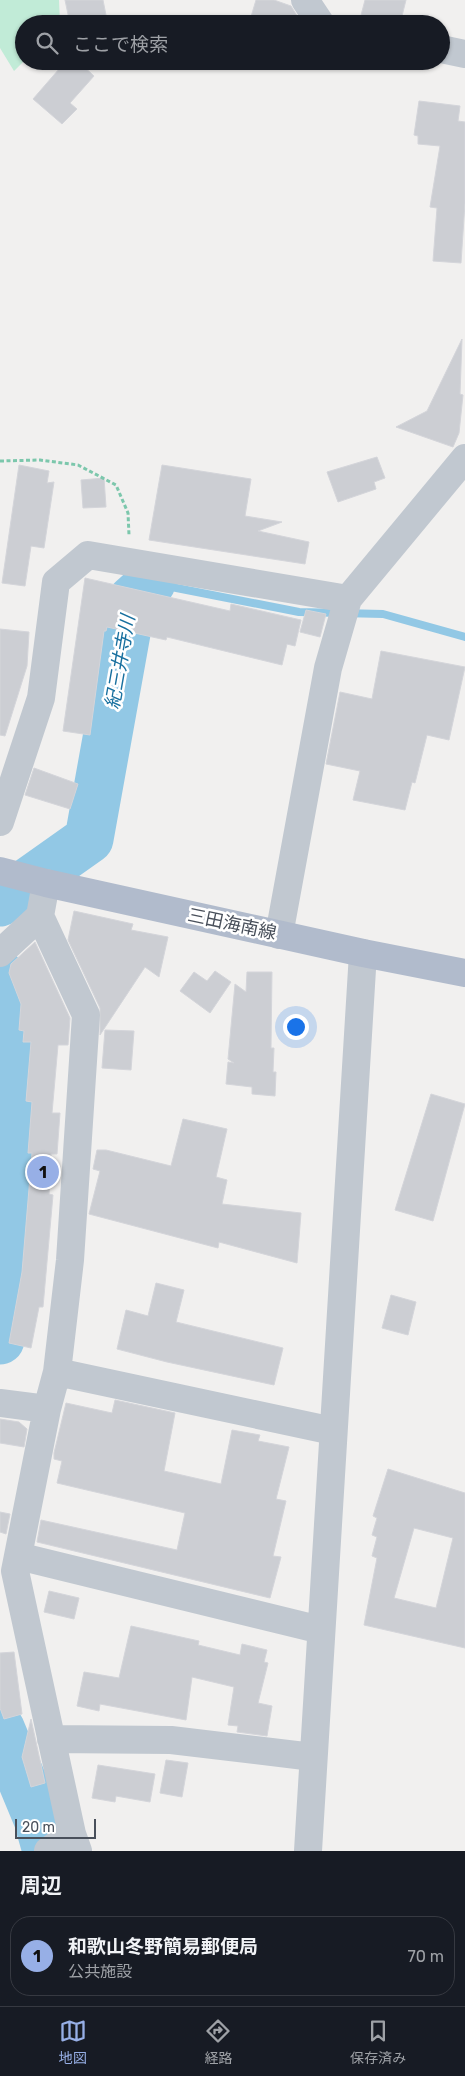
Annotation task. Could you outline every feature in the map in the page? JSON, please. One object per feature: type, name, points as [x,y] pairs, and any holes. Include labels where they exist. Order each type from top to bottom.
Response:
[{"type":"main road","name":"三田海南線","points":[[5,873],[46,884],[279,935],[465,973]]},
{"type":"street","points":[[305,0],[315,15]]},
{"type":"street","points":[[450,50],[465,54]]},
{"type":"street","points":[[279,935],[328,668],[348,599],[465,458]]},
{"type":"street","points":[[0,822],[41,698],[56,582],[88,554],[348,599]]},
{"type":"street","points":[[46,884],[40,916],[86,1015],[70,1260],[57,1372],[47,1410],[15,1571],[75,1843],[48,1851]]},
{"type":"street","points":[[1,952],[40,916]]},
{"type":"street","points":[[308,1851],[363,953]]},
{"type":"street","points":[[57,1372],[333,1431]]},
{"type":"street","points":[[0,1403],[47,1410]]},
{"type":"street","points":[[18,1556],[321,1630]]},
{"type":"street","points":[[51,1739],[171,1740],[314,1758]]},
{"type":"path","points":[[0,461],[40,460],[78,465],[116,485],[128,514],[130,561]]},
{"type":"green space","points":[[0,0],[59,0],[60,15],[15,15],[14,71],[0,48]]},
{"type":"building","points":[[65,0],[103,0],[106,15],[68,15]]},
{"type":"building","points":[[256,0],[274,0],[291,6],[296,15],[252,15]]},
{"type":"building","points":[[365,0],[406,0],[402,15],[361,15]]},
{"type":"building","points":[[58,70],[88,70],[94,76],[70,103],[77,109],[62,124],[33,99]]},
{"type":"building","points":[[419,101],[460,106],[458,121],[465,122],[465,203],[461,263],[433,261],[437,208],[430,207],[440,146],[418,144],[418,136],[414,135]]},
{"type":"building","points":[[462,339],[460,394],[463,395],[459,433],[453,447],[396,427],[427,411]]},
{"type":"building","points":[[377,457],[385,478],[374,482],[376,489],[338,502],[327,472]]},
{"type":"building","points":[[19,465],[49,471],[47,483],[54,482],[44,548],[31,546],[25,586],[2,583]]},
{"type":"building","points":[[162,465],[251,479],[245,516],[282,522],[258,531],[309,542],[305,564],[149,540]]},
{"type":"building","points":[[104,478],[106,507],[83,508],[81,480]]},
{"type":"building","points":[[85,578],[230,611],[231,604],[301,620],[295,646],[287,644],[282,665],[167,637],[166,640],[107,627],[106,631],[104,631],[90,735],[63,731]]},
{"type":"building","points":[[306,610],[326,614],[320,637],[300,632]]},
{"type":"building","points":[[0,629],[29,632],[27,666],[5,736],[0,735]]},
{"type":"building","points":[[381,651],[465,667],[449,740],[427,735],[415,783],[412,782],[405,810],[353,800],[360,771],[326,764],[340,692],[372,699]]},
{"type":"building","points":[[34,768],[78,784],[70,809],[25,795]]},
{"type":"building","points":[[74,911],[133,924],[131,930],[168,937],[159,977],[145,967],[100,1035],[100,1008],[68,940]]},
{"type":"building","points":[[35,942],[70,1018],[68,1045],[58,1045],[52,1113],[60,1113],[57,1154],[51,1154],[49,1194],[53,1195],[43,1307],[39,1307],[31,1348],[9,1343],[22,1272],[32,1153],[28,1153],[32,1102],[26,1101],[31,1042],[23,1042],[24,1031],[19,1030],[21,1004],[9,973],[11,964]]},
{"type":"building","points":[[215,971],[231,982],[210,1013],[180,991],[194,972],[207,981]]},
{"type":"building","points":[[247,972],[272,972],[271,1048],[274,1048],[273,1072],[276,1072],[275,1096],[252,1094],[252,1087],[226,1084],[228,1062],[234,1063],[228,1059],[235,984],[246,992]]},
{"type":"building","points":[[105,1030],[134,1031],[131,1070],[102,1068]]},
{"type":"building","points":[[431,1094],[465,1104],[433,1221],[395,1210]]},
{"type":"building","points":[[183,1119],[227,1129],[216,1177],[227,1180],[222,1204],[301,1213],[297,1263],[219,1242],[218,1248],[89,1214],[100,1171],[93,1169],[97,1150],[106,1150],[171,1166]]},
{"type":"building","points":[[156,1283],[184,1290],[176,1322],[283,1348],[274,1385],[117,1349],[126,1310],[148,1316]]},
{"type":"building","points":[[391,1295],[416,1302],[408,1335],[382,1328]]},
{"type":"building","points":[[115,1400],[175,1413],[164,1471],[221,1484],[232,1430],[260,1435],[258,1441],[289,1447],[276,1499],[286,1501],[273,1556],[281,1557],[270,1598],[37,1542],[41,1520],[177,1550],[185,1513],[57,1483],[62,1461],[54,1459],[54,1453],[66,1403],[112,1413]]},
{"type":"building","points":[[0,1419],[19,1422],[27,1429],[24,1447],[0,1443]]},
{"type":"building","points":[[388,1469],[465,1493],[465,1648],[364,1625],[377,1558],[372,1556],[377,1537],[372,1535],[377,1518],[373,1516]],"holes":[[[414,1528],[453,1538],[436,1608],[394,1598]]]},
{"type":"building","points":[[0,1512],[10,1514],[6,1534],[0,1532]]},
{"type":"building","points":[[49,1591],[79,1598],[74,1619],[44,1612]]},
{"type":"building","points":[[131,1626],[199,1641],[198,1645],[240,1655],[242,1644],[267,1650],[264,1662],[268,1663],[258,1703],[272,1706],[267,1736],[237,1732],[238,1726],[228,1725],[234,1687],[192,1677],[186,1720],[100,1704],[99,1711],[77,1706],[84,1672],[119,1678]]},
{"type":"building","points":[[14,1652],[22,1714],[4,1719],[0,1708],[0,1653]]},
{"type":"building","points":[[31,1719],[45,1783],[31,1787],[22,1757]]},
{"type":"building","points":[[166,1760],[188,1763],[182,1797],[160,1793]]},
{"type":"building","points":[[98,1765],[155,1774],[150,1802],[116,1796],[115,1802],[92,1798]]},
{"type":"waterway","name":"紀三井寺川","points":[[151,583],[299,612],[383,614],[465,637]]},
{"type":"waterway","name":"紀三井寺川","points":[[0,902],[89,839],[132,600],[151,583]]},
{"type":"waterway","name":"紀三井寺川","points":[[0,974],[11,995],[20,1104],[14,1208],[0,1340]]},
{"type":"waterway","name":"紀三井寺川","points":[[0,1728],[38,1819],[47,1851]]},
{"type":"place","name":"和歌山冬野簡易郵便局","points":[[43,1172]]}]
